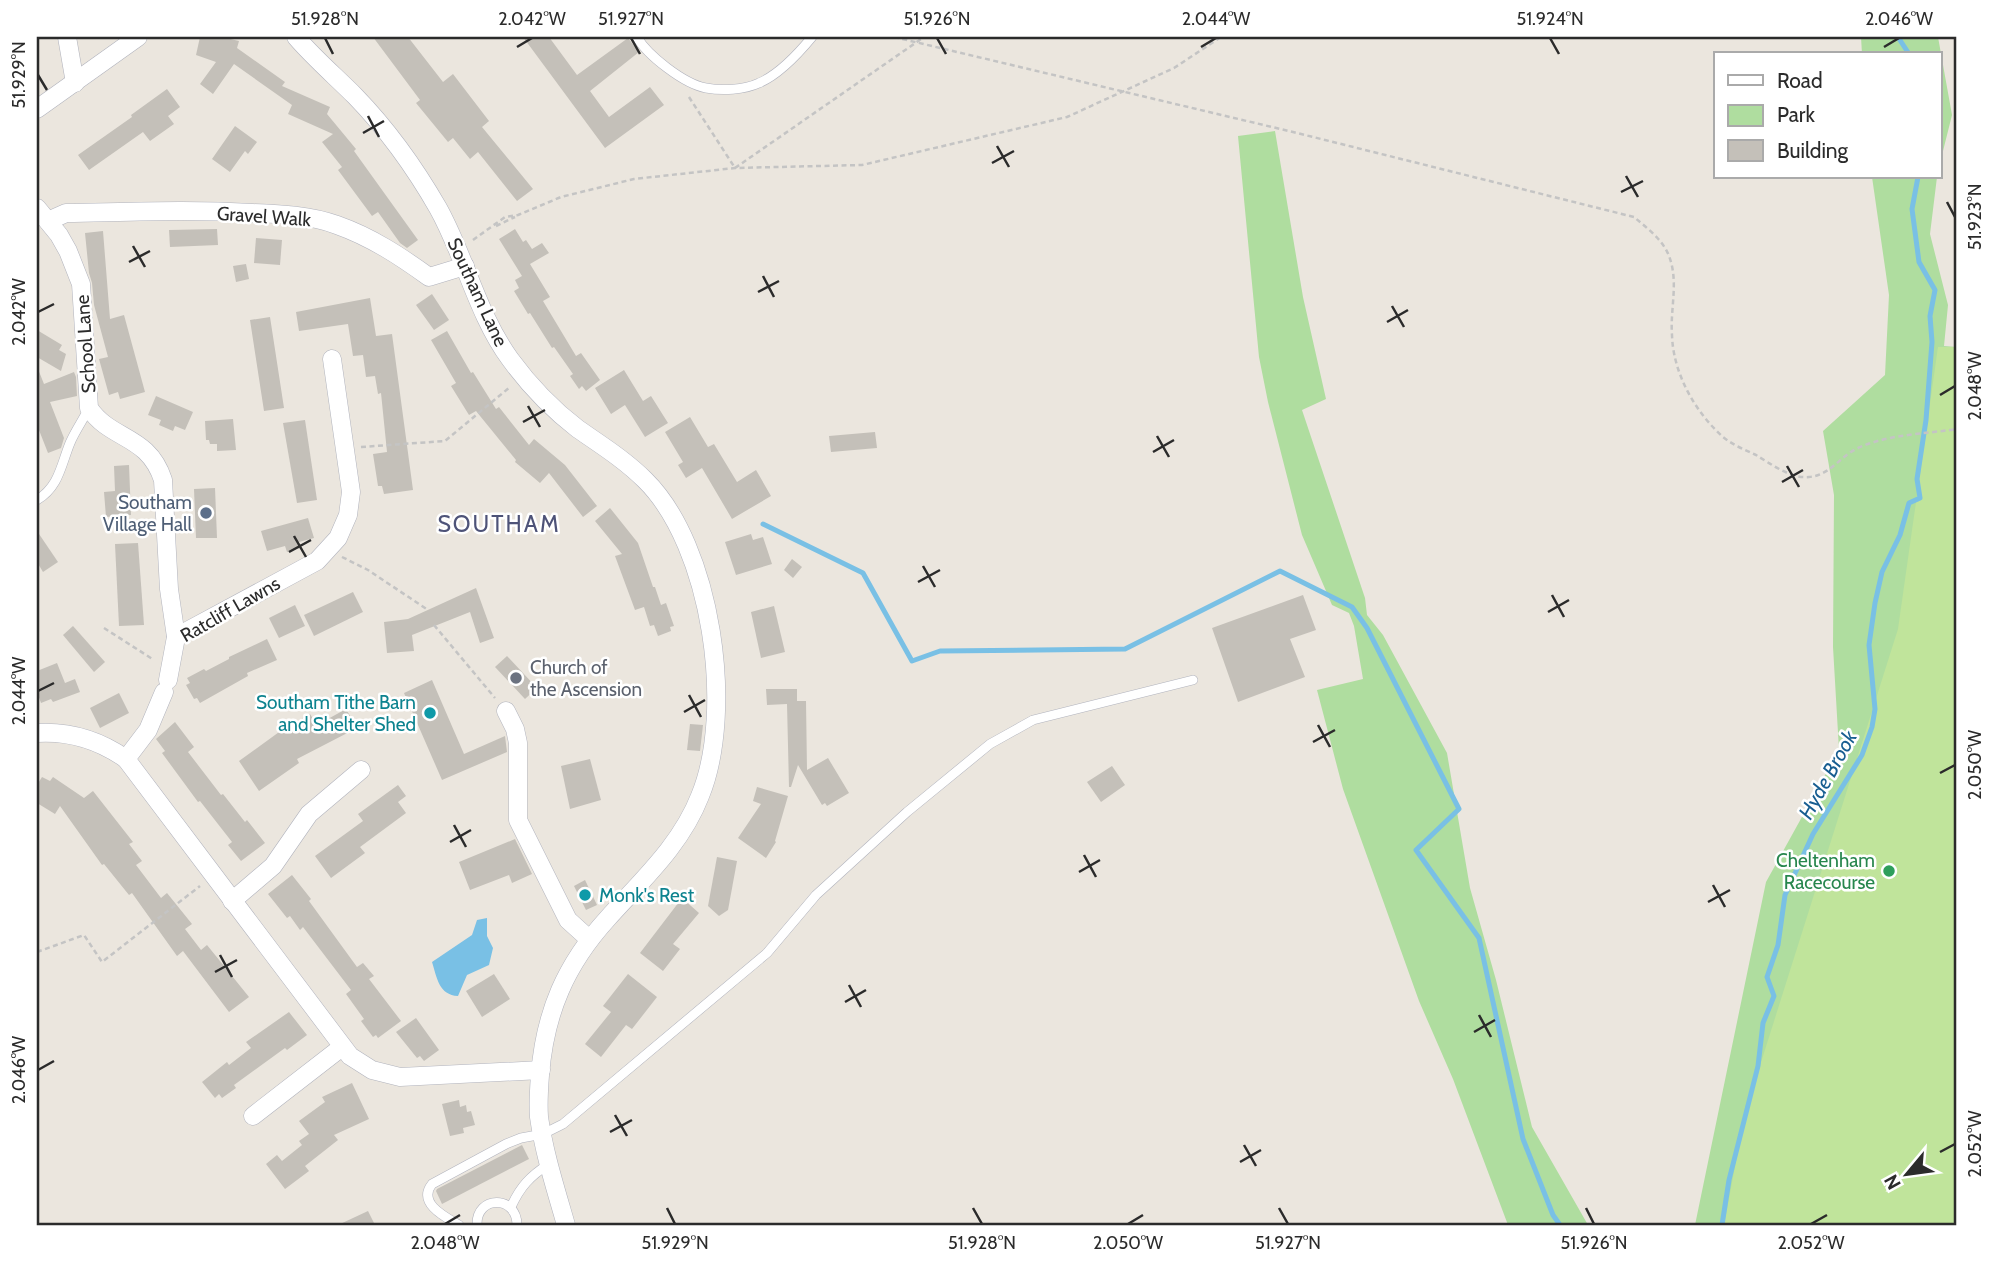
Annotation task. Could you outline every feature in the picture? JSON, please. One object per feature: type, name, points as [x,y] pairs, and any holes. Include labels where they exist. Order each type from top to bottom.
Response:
[{"type":"street","points":[[67,37],[75,83]]},
{"type":"street","points":[[37,109],[138,37]]},
{"type":"street","name":"Southam Lane","points":[[296,37],[356,97],[404,155],[439,210],[492,326],[507,355],[523,376],[575,427],[627,463],[648,482],[667,507],[688,548],[713,636],[715,730],[701,796],[685,828],[667,853],[589,939],[568,971],[554,1004],[545,1037],[539,1115],[566,1225]]},
{"type":"street","name":"Gravel Walk","points":[[43,214],[223,211],[276,214],[337,224],[390,249],[429,277],[465,266]]},
{"type":"street","name":"School Lane","points":[[43,214],[68,251],[80,284],[89,408]]},
{"type":"street","name":"Ratcliff Lawns","points":[[126,759],[148,730],[168,679],[176,637],[317,561],[330,550],[344,526],[350,503],[332,359]]},
{"type":"street","points":[[89,408],[99,419],[146,449],[161,472],[169,589],[176,637]]},
{"type":"street","points":[[506,712],[515,729],[518,743],[518,820],[568,920],[589,939]]},
{"type":"street","points":[[37,733],[69,734],[85,738],[126,759],[342,1047],[360,1063],[372,1070],[400,1077],[541,1070]]},
{"type":"street","points":[[232,901],[273,866],[309,814],[362,770]]},
{"type":"street","points":[[253,1116],[342,1047]]},
{"type":"lane","points":[[637,37],[642,46],[673,72],[704,88],[736,89],[759,83],[780,69],[812,37]]},
{"type":"lane","points":[[37,500],[48,493],[56,482],[71,441],[89,408]]},
{"type":"lane","points":[[459,1225],[432,1206],[426,1196],[432,1184],[506,1143],[543,1134],[563,1124],[767,953],[816,895],[907,812],[990,744],[1033,720],[1193,680]]},
{"type":"lane","points":[[510,1207],[519,1190],[532,1175],[549,1164]]},
{"type":"lane","points":[[477,1225],[478,1214],[486,1204],[499,1202],[510,1207],[515,1213],[517,1225]]},
{"type":"path","points":[[894,37],[1306,135],[1634,217],[1652,232],[1669,254],[1675,282],[1672,336],[1685,389],[1708,422],[1725,439],[1794,476],[1807,478],[1822,474],[1855,449],[1875,441],[1957,429]]},
{"type":"path","points":[[735,168],[924,37]]},
{"type":"path","points":[[458,249],[505,217],[518,215],[561,197],[634,179],[735,168],[862,165],[1067,117],[1174,68],[1221,37]]},
{"type":"path","points":[[688,95],[735,168]]},
{"type":"path","points":[[345,448],[445,441],[523,376]]},
{"type":"path","points":[[349,561],[368,570],[428,610]]},
{"type":"path","points":[[435,625],[506,712]]},
{"type":"path","points":[[104,628],[150,659],[168,679]]},
{"type":"path","points":[[37,952],[84,935],[102,962],[214,876]]},
{"type":"green space","points":[[1861,37],[1938,37],[1941,52],[1862,52]]},
{"type":"green space","points":[[1941,54],[1952,115],[1941,159]]},
{"type":"green space","points":[[1275,131],[1303,297],[1326,399],[1302,410],[1365,598],[1367,615],[1383,635],[1447,753],[1470,888],[1532,1127],[1588,1225],[1508,1225],[1453,1079],[1419,1001],[1343,789],[1317,690],[1363,679],[1354,626],[1349,613],[1332,605],[1302,535],[1259,357],[1238,136]]},
{"type":"green space","name":"Cheltenham Racecourse","points":[[1872,178],[1937,178],[1930,234],[1948,305],[1944,346],[1957,347],[1957,1225],[1695,1225],[1766,882],[1839,750],[1833,647],[1834,495],[1823,431],[1885,375],[1889,295]]},
{"type":"green space","name":"Cheltenham Racecourse","points":[[1938,347],[1957,347],[1957,1225],[1724,1225],[1745,1113],[1898,629]]},
{"type":"water","points":[[487,918],[487,936],[493,948],[489,965],[467,975],[458,996],[447,993],[437,980],[432,962],[472,935],[477,920]]},
{"type":"building","points":[[200,37],[222,37],[239,41],[237,48],[285,82],[282,86],[330,107],[327,114],[356,149],[354,151],[418,240],[407,248],[400,243],[378,212],[372,216],[338,170],[342,167],[322,142],[333,134],[288,114],[292,105],[234,64],[213,94],[200,84],[216,62],[196,55]]},
{"type":"building","points":[[373,37],[408,37],[443,82],[453,74],[489,121],[482,127],[533,189],[517,201],[478,152],[470,159],[453,138],[448,142],[416,103],[420,100]]},
{"type":"building","points":[[523,37],[549,37],[577,75],[628,38],[639,52],[590,91],[609,117],[650,87],[664,105],[605,148]]},
{"type":"building","points":[[167,89],[180,107],[168,116],[174,124],[150,141],[143,132],[89,170],[78,155]]},
{"type":"building","points":[[235,126],[257,142],[248,154],[245,151],[230,172],[212,159]]},
{"type":"building","points":[[217,229],[218,245],[170,247],[169,230]]},
{"type":"building","points":[[515,229],[523,242],[526,240],[532,249],[542,243],[549,253],[530,264],[550,297],[543,301],[576,356],[581,353],[600,380],[586,391],[582,386],[579,389],[570,376],[573,374],[514,291],[519,288],[515,280],[522,276],[499,239]]},
{"type":"building","points":[[103,231],[110,319],[124,315],[145,392],[120,399],[118,392],[109,395],[99,359],[108,357],[94,305],[89,273],[85,233]]},
{"type":"building","points":[[256,238],[282,240],[280,265],[254,263]]},
{"type":"building","points":[[246,264],[249,279],[236,282],[233,266]]},
{"type":"building","points":[[432,294],[449,320],[434,330],[416,305]]},
{"type":"building","points":[[370,298],[376,336],[392,334],[413,490],[384,494],[382,486],[378,486],[373,454],[387,452],[381,393],[378,394],[375,376],[366,377],[363,355],[353,356],[348,324],[299,331],[296,312]]},
{"type":"building","points":[[270,317],[284,408],[264,411],[250,320]]},
{"type":"building","points":[[37,330],[62,345],[59,350],[66,354],[61,371],[37,357]]},
{"type":"building","points":[[447,331],[496,409],[499,407],[529,445],[534,439],[565,465],[597,506],[583,517],[549,473],[540,483],[515,462],[476,411],[469,415],[451,386],[456,383],[431,340]]},
{"type":"building","points":[[38,369],[44,384],[74,372],[76,377],[77,396],[50,402],[64,438],[61,448],[48,453],[37,425]]},
{"type":"building","points":[[624,370],[643,401],[651,396],[668,423],[645,437],[625,405],[611,414],[595,388]]},
{"type":"building","points":[[156,396],[193,412],[185,430],[175,426],[173,431],[159,425],[161,420],[148,415]]},
{"type":"building","points":[[690,417],[708,447],[714,444],[737,482],[756,470],[771,496],[732,519],[702,468],[686,478],[678,465],[683,462],[665,432]]},
{"type":"building","points":[[233,419],[236,450],[217,451],[217,444],[210,444],[209,440],[206,440],[205,421]]},
{"type":"building","points":[[305,420],[317,500],[297,503],[283,423]]},
{"type":"building","points":[[875,432],[877,448],[831,452],[829,436]]},
{"type":"building","points":[[129,465],[131,515],[106,517],[104,492],[115,491],[114,466]]},
{"type":"building","name":"Southam Village Hall","points":[[215,488],[217,538],[196,538],[194,489]]},
{"type":"building","points":[[610,508],[638,543],[661,605],[666,603],[674,626],[670,627],[671,631],[658,636],[654,625],[650,626],[644,607],[635,610],[615,556],[622,554],[595,521]]},
{"type":"building","points":[[308,518],[314,538],[299,542],[301,548],[287,552],[285,546],[267,551],[261,531]]},
{"type":"building","points":[[37,531],[58,562],[43,572],[37,562]]},
{"type":"building","points":[[751,534],[753,540],[763,537],[772,564],[736,575],[725,542]]},
{"type":"building","points":[[138,543],[144,625],[119,626],[115,544]]},
{"type":"building","points":[[792,559],[802,567],[793,578],[784,570]]},
{"type":"building","points":[[476,588],[494,638],[480,643],[470,612],[412,635],[414,651],[387,653],[384,622],[408,619]]},
{"type":"building","points":[[353,592],[363,612],[314,636],[304,615]]},
{"type":"building","points":[[1303,595],[1316,630],[1290,639],[1305,677],[1238,702],[1212,628]]},
{"type":"building","points":[[295,605],[305,626],[279,638],[269,618]]},
{"type":"building","points":[[774,606],[785,652],[761,658],[751,612]]},
{"type":"building","points":[[73,626],[105,662],[94,672],[63,635]]},
{"type":"building","points":[[267,639],[277,660],[247,673],[248,676],[200,703],[197,698],[194,699],[186,685],[190,683],[187,678]]},
{"type":"building","name":"Church of the Ascension","points":[[507,656],[537,688],[525,699],[495,667]]},
{"type":"building","points":[[57,663],[65,683],[75,679],[80,692],[53,702],[51,699],[41,703],[37,692],[37,671]]},
{"type":"building","name":"Southam Tithe Barn and Shelter Shed","points":[[432,680],[464,754],[505,736],[507,752],[442,780],[404,693]]},
{"type":"building","points":[[766,689],[797,689],[797,701],[806,701],[807,770],[828,758],[849,793],[827,806],[825,803],[822,805],[798,765],[789,787],[787,704],[767,705]]},
{"type":"building","points":[[119,693],[129,713],[100,728],[90,708]]},
{"type":"building","points":[[346,709],[357,728],[297,759],[299,763],[259,791],[239,761],[286,727],[310,714],[317,725]]},
{"type":"building","points":[[175,722],[194,747],[188,752],[221,795],[223,794],[245,822],[247,820],[265,843],[241,861],[228,845],[232,842],[162,753],[165,751],[156,739]]},
{"type":"building","points":[[690,724],[703,725],[700,751],[687,750]]},
{"type":"building","points":[[590,759],[601,800],[570,809],[561,766]]},
{"type":"building","points":[[1112,766],[1125,785],[1101,802],[1087,782]]},
{"type":"building","points":[[42,777],[50,781],[53,777],[84,798],[93,791],[133,842],[129,844],[142,861],[136,865],[161,898],[167,893],[192,924],[185,929],[201,950],[207,945],[249,997],[229,1012],[183,951],[177,956],[132,893],[129,895],[104,864],[102,865],[60,806],[55,814],[37,803],[37,785]]},
{"type":"building","points":[[398,785],[406,796],[398,802],[406,813],[360,847],[365,853],[331,878],[315,856],[363,821],[358,814]]},
{"type":"building","points":[[757,787],[788,796],[776,842],[766,858],[738,838],[761,804],[753,801]]},
{"type":"building","points":[[515,839],[532,874],[512,883],[509,875],[470,890],[459,862]]},
{"type":"building","points":[[717,857],[737,861],[728,910],[719,916],[708,906]]},
{"type":"building","points":[[292,875],[357,967],[363,963],[374,976],[369,979],[401,1021],[378,1038],[376,1035],[373,1037],[361,1021],[364,1019],[346,994],[351,990],[303,927],[300,930],[290,916],[287,918],[268,894]]},
{"type":"building","name":"Monk's Rest","points":[[585,880],[597,905],[586,910],[574,886]]},
{"type":"building","points":[[682,898],[699,913],[673,944],[680,949],[663,971],[640,953]]},
{"type":"building","points":[[494,974],[510,999],[482,1017],[466,991]]},
{"type":"building","points":[[628,974],[657,997],[632,1029],[626,1025],[601,1057],[585,1044],[611,1012],[603,1006]]},
{"type":"building","points":[[289,1012],[307,1035],[234,1085],[236,1088],[222,1098],[219,1094],[215,1098],[202,1082],[227,1062],[229,1065],[251,1048],[246,1042]]},
{"type":"building","points":[[416,1018],[439,1050],[424,1061],[420,1056],[417,1058],[396,1032]]},
{"type":"building","points":[[352,1083],[369,1119],[334,1135],[338,1140],[305,1166],[309,1171],[285,1189],[266,1164],[277,1155],[282,1161],[302,1145],[299,1141],[309,1134],[299,1121],[325,1102],[322,1097]]},
{"type":"building","points":[[459,1100],[460,1107],[466,1105],[467,1112],[471,1111],[475,1125],[463,1128],[464,1133],[450,1136],[442,1104]]},
{"type":"building","points":[[522,1145],[529,1159],[442,1204],[437,1189]]},
{"type":"building","points":[[368,1211],[375,1225],[338,1225]]},
{"type":"waterway","name":"Hyde Brook","points":[[1898,37],[1908,52]]},
{"type":"waterway","name":"Hyde Brook","points":[[1722,1225],[1729,1180],[1758,1066],[1763,1023],[1774,996],[1767,977],[1778,945],[1785,895],[1813,834],[1862,755],[1872,727],[1875,709],[1869,645],[1875,603],[1882,572],[1900,535],[1909,503],[1920,498],[1917,479],[1926,420],[1932,342],[1930,316],[1935,290],[1919,262],[1912,209],[1918,178]]},
{"type":"waterway","points":[[763,524],[863,573],[912,661],[940,651],[1125,649],[1280,571],[1352,607],[1367,628],[1459,809],[1416,850],[1479,938],[1523,1139],[1553,1215],[1560,1225]]},
{"type":"place","name":"Southam Village Hall","points":[[206,513]]},
{"type":"place","name":"Church of the Ascension","points":[[516,678]]},
{"type":"place","name":"Southam Tithe Barn and Shelter Shed","points":[[430,713]]},
{"type":"place","name":"Cheltenham Racecourse","points":[[1889,871]]},
{"type":"place","name":"Monk's Rest","points":[[585,895]]},
{"type":"district","name":"SOUTHAM","points":[[499,524]]}]
